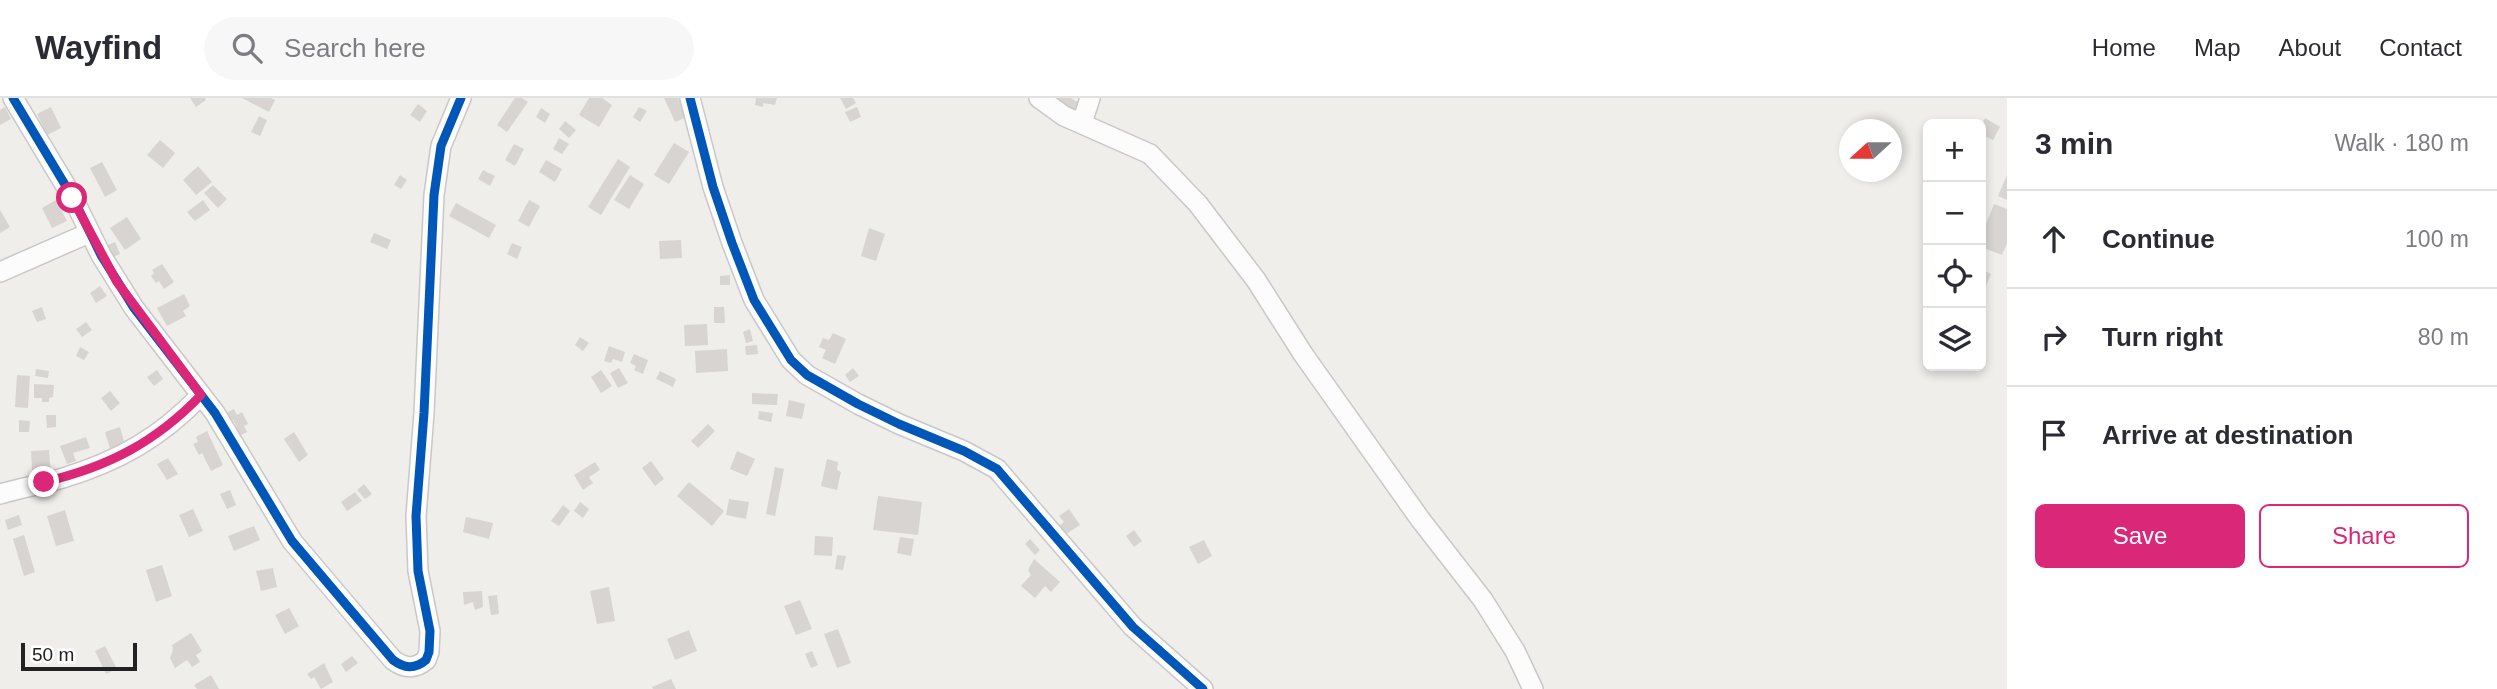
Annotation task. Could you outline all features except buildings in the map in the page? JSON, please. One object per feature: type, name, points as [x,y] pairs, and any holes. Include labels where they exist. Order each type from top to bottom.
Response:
[{"type":"street","points":[[13,98],[134,308],[215,413],[247,470],[302,554],[393,660],[407,668],[421,664],[429,652],[430,631],[418,571],[416,516],[424,413],[434,195],[441,146],[461,98]]},
{"type":"street","points":[[690,98],[713,187],[732,243],[754,300],[791,360],[807,375],[858,404],[997,468],[1133,627],[1203,689]]},
{"type":"street","points":[[1039,98],[1064,116],[1150,154],[1198,204],[1256,280],[1303,354],[1419,519],[1483,600],[1515,651],[1533,689]]},
{"type":"street","points":[[1082,123],[1090,98]]},
{"type":"street","points":[[0,272],[89,233]]},
{"type":"street","points":[[0,494],[63,478],[141,446],[184,413],[201,395]]},
{"type":"cycle path","points":[[13,98],[73,198],[101,255],[134,308],[215,413],[292,541],[393,660],[409,667],[426,660],[429,652],[430,631],[418,571],[416,516],[424,413],[434,195],[441,146],[461,98]]},
{"type":"cycle path","points":[[690,98],[713,187],[732,243],[754,300],[791,360],[807,375],[858,404],[964,451],[997,469],[1133,627],[1203,689]]},
{"type":"route","points":[[44,482],[83,471],[141,446],[184,413],[201,395],[134,308],[101,255],[72,198]]}]
